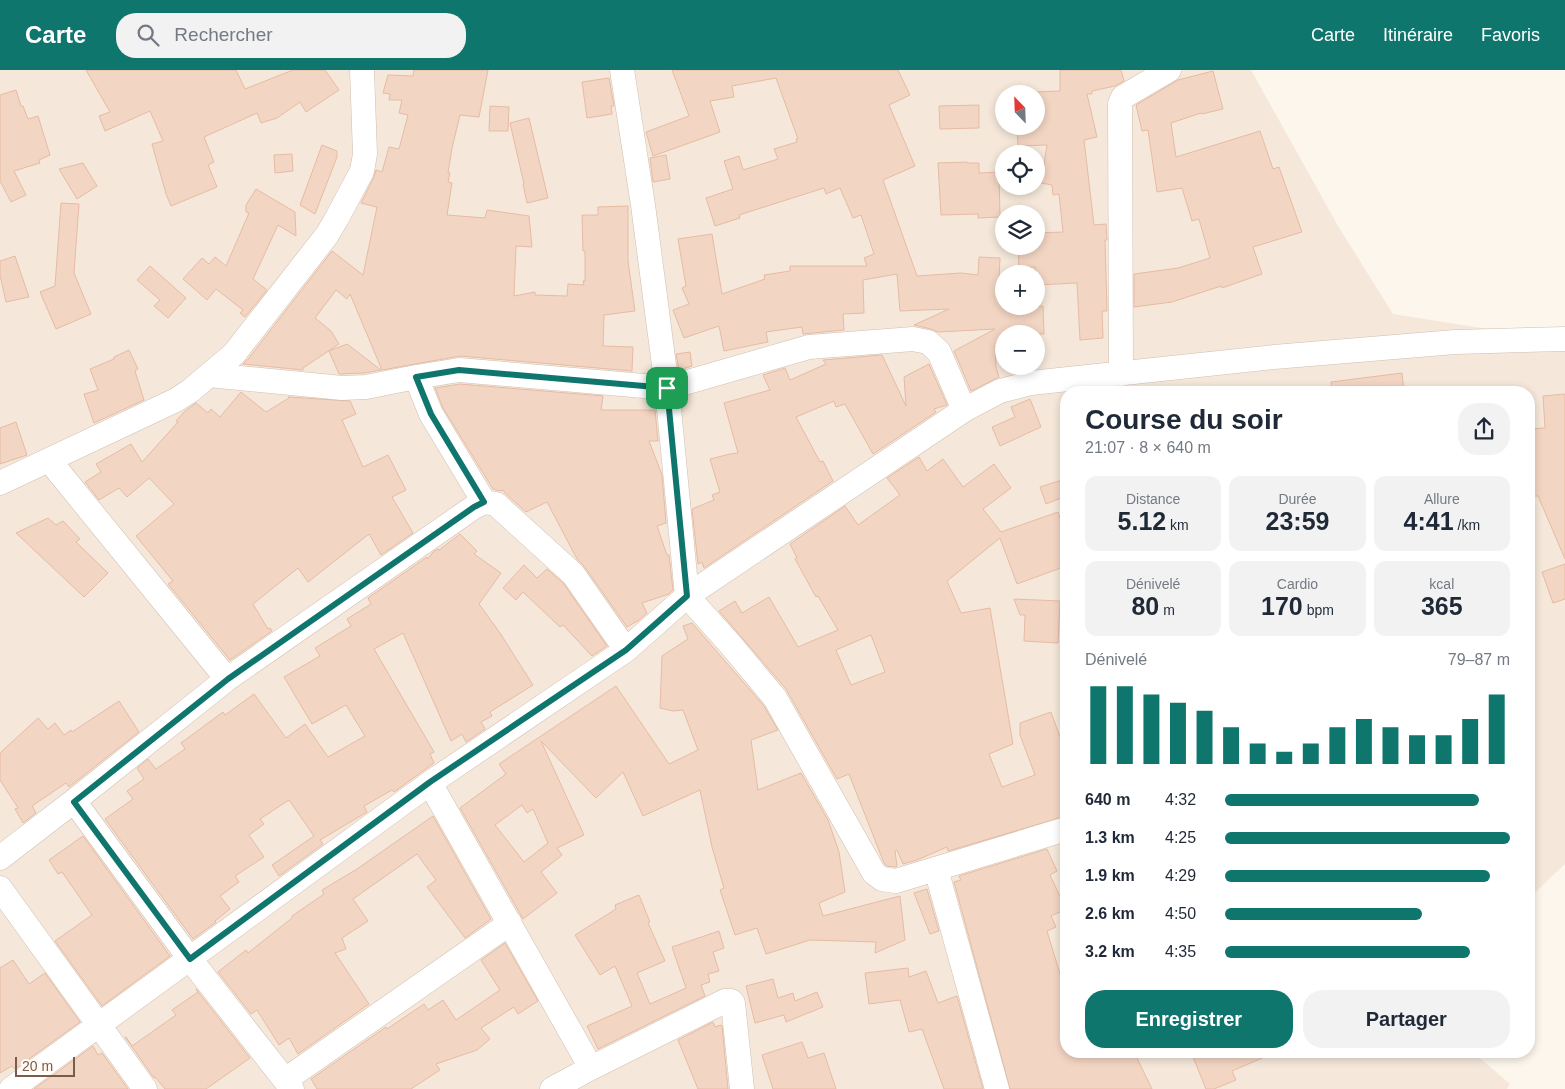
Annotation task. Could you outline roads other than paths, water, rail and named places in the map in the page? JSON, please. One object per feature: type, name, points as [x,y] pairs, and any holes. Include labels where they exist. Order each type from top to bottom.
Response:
[{"type":"street","points":[[0,483],[176,400],[190,391],[234,354],[327,235],[362,171],[365,154],[362,70]]},
{"type":"street","points":[[622,70],[644,205],[667,388],[687,596],[775,698],[874,873],[882,879],[896,881],[1060,831]]},
{"type":"street","points":[[1121,374],[1120,104],[1123,97],[1169,70]]},
{"type":"street","points":[[209,375],[342,388],[366,387],[459,370],[667,388],[808,347],[913,339],[928,342],[939,352],[964,410]]},
{"type":"street","points":[[12,1089],[430,782],[626,650],[687,596],[964,410],[1000,391],[1031,383],[1274,357],[1455,342],[1565,339]]},
{"type":"street","points":[[416,377],[431,414],[484,502]]},
{"type":"street","points":[[49,460],[228,679]]},
{"type":"street","points":[[0,858],[74,802],[228,679],[466,512],[484,502],[496,504],[573,574],[626,650]]},
{"type":"street","points":[[430,782],[591,1068]]},
{"type":"street","points":[[74,802],[190,959],[289,1085],[510,923]]},
{"type":"street","points":[[936,868],[997,1089]]},
{"type":"street","points":[[0,888],[145,1089]]},
{"type":"street","points":[[552,1089],[725,1001],[733,1003],[742,1089]]}]
